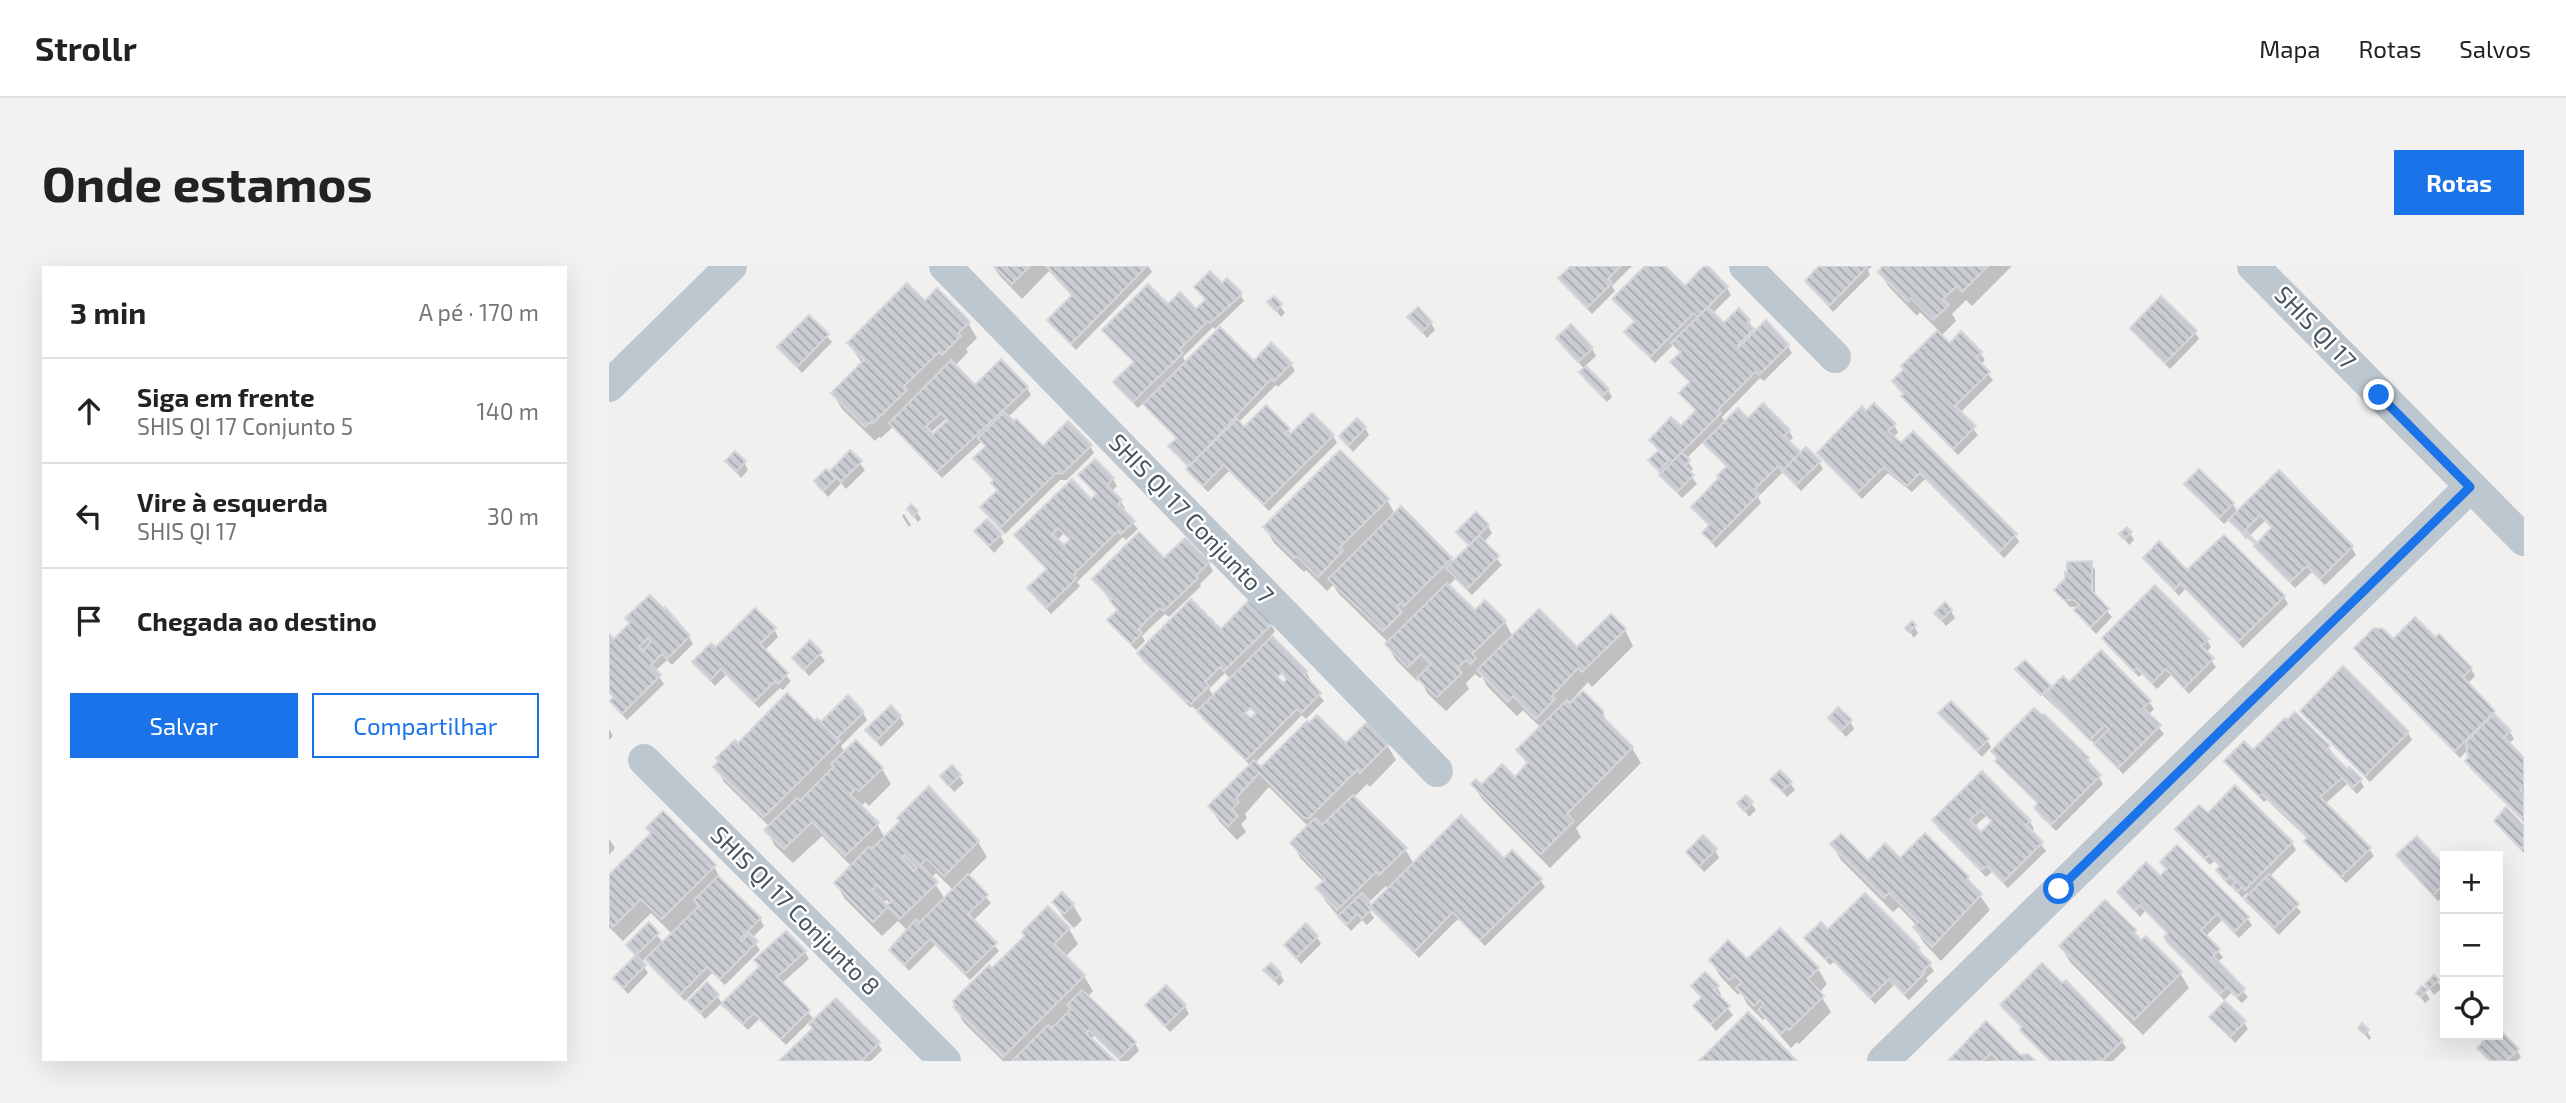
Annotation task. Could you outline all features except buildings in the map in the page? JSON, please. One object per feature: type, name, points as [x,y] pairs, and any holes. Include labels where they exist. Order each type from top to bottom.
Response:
[{"type":"street","points":[[609,386],[731,266]]},
{"type":"street","name":"SHIS QI 17 Conjunto 7","points":[[945,266],[1437,771]]},
{"type":"street","points":[[1745,266],[1835,357]]},
{"type":"street","name":"SHIS QI 17","points":[[2253,266],[2524,540]]},
{"type":"street","points":[[1883,1061],[2470,487]]},
{"type":"street","name":"SHIS QI 17 Conjunto 8","points":[[644,760],[945,1061]]},
{"type":"route","points":[[2059,889],[2470,487],[2379,395]]}]
